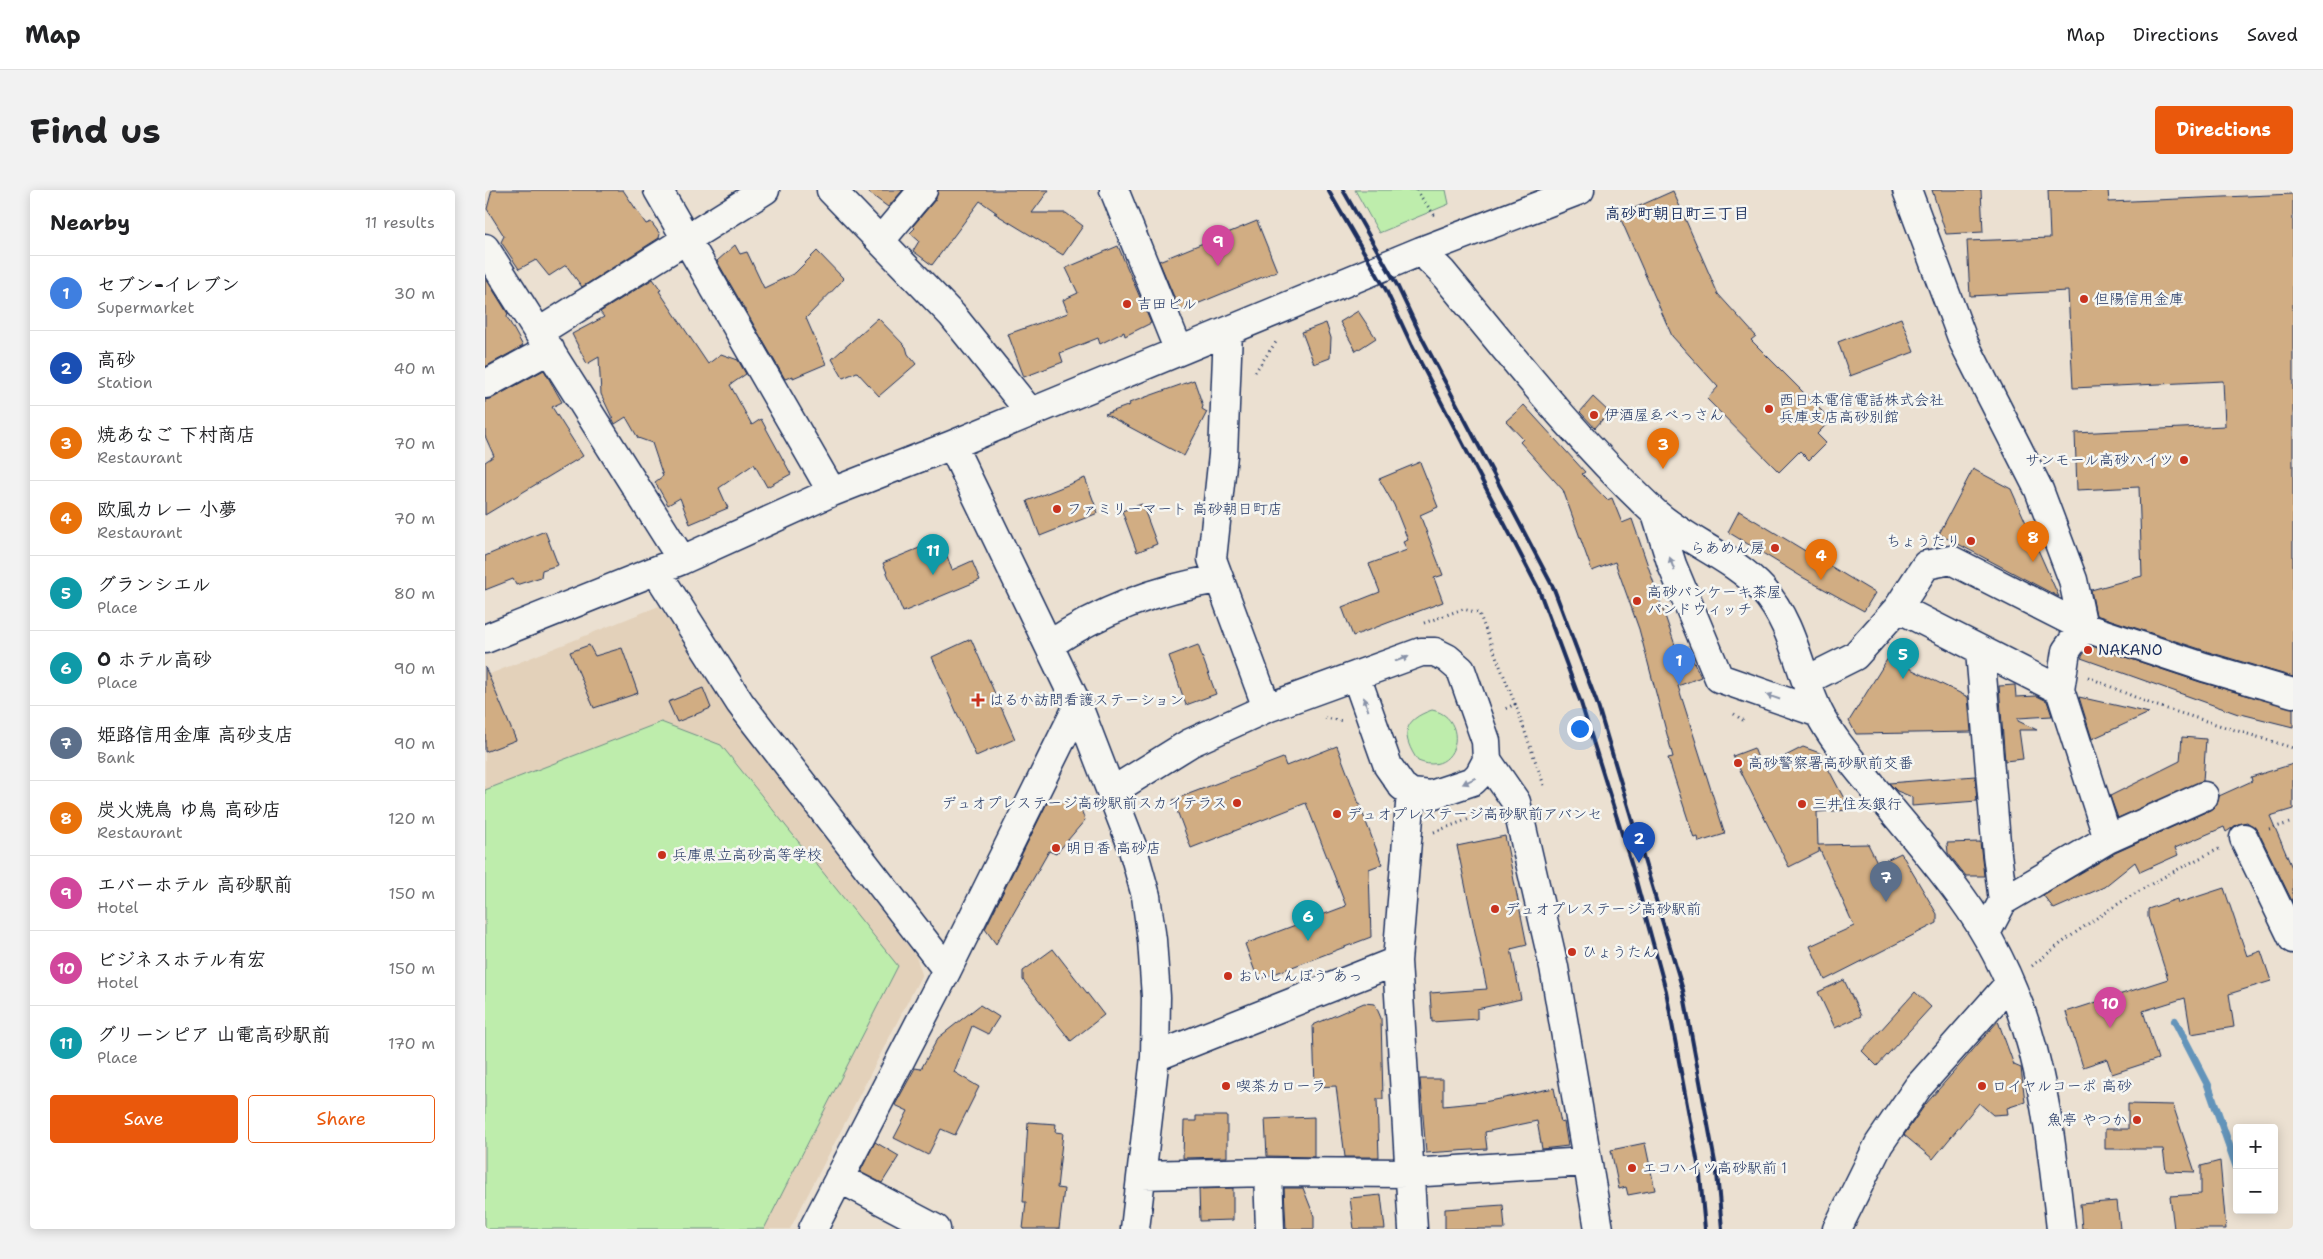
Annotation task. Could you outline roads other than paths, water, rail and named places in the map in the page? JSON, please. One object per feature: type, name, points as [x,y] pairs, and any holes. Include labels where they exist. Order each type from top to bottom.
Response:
[{"type":"street","points":[[658,190],[832,492]]},
{"type":"street","points":[[485,384],[688,240],[765,190]]},
{"type":"street","points":[[831,190],[952,315],[1030,412]]},
{"type":"street","points":[[881,240],[923,190]]},
{"type":"street","points":[[1114,190],[1179,351]]},
{"type":"street","points":[[485,639],[682,560],[832,492],[952,445],[1421,251],[1580,190]]},
{"type":"street","points":[[1907,190],[1964,343],[2039,490],[2073,580],[2083,627],[2066,651],[2062,678],[2109,840]]},
{"type":"street","points":[[485,248],[545,340],[682,560]]},
{"type":"street","points":[[1421,251],[1448,280],[1586,444],[1656,514],[1745,572],[1764,591],[1781,614],[1819,713],[1847,755],[1959,893],[1986,933],[2003,964],[2035,1051],[2050,1127],[2061,1229]]},
{"type":"street","points":[[1228,331],[1223,455],[1212,559],[1267,708]]},
{"type":"street","points":[[952,445],[1078,706],[1132,846],[1146,896],[1152,940],[1156,997],[1155,1056],[1135,1229]]},
{"type":"street","points":[[1656,514],[1672,565],[1719,678],[1819,713]]},
{"type":"street","points":[[1807,680],[1855,656],[1898,608],[1926,565],[1951,560],[2083,627],[2293,693]]},
{"type":"street","points":[[656,571],[740,703],[947,970]]},
{"type":"street","points":[[1049,645],[1084,623],[1139,598],[1179,586],[1219,579]]},
{"type":"street","points":[[1898,608],[1979,651],[2062,678]]},
{"type":"street","points":[[1979,651],[2003,901]]},
{"type":"street","points":[[1111,792],[1190,743],[1267,708],[1421,652],[1435,652],[1454,662],[1461,670],[1486,741],[1487,760],[1479,775],[1473,781],[1431,795],[1411,793],[1394,776],[1388,766],[1356,676]]},
{"type":"street","points":[[813,1229],[947,970],[1078,706]]},
{"type":"street","points":[[1487,760],[1516,802],[1554,967],[1599,1229]]},
{"type":"street","points":[[1411,793],[1397,961],[1413,1229]]},
{"type":"street","points":[[1986,933],[2003,901],[2109,840],[2204,796]]},
{"type":"street","points":[[2244,838],[2293,939]]},
{"type":"street","points":[[1155,1056],[1397,961]]},
{"type":"street","points":[[1837,1229],[1879,1144],[1918,1087],[2011,983]]},
{"type":"street","points":[[1142,1175],[1268,1172],[1409,1173],[1586,1162]]},
{"type":"street","points":[[1268,1172],[1269,1229]]},
{"type":"street","points":[[839,1178],[936,1229]]},
{"type":"waterway","points":[[2175,1021],[2208,1085],[2233,1157]]},
{"type":"railway","points":[[1328,190],[1386,290],[1412,346],[1539,590],[1581,703],[1632,866],[1666,991],[1700,1175],[1705,1229]]},
{"type":"railway","points":[[1343,190],[1397,285],[1422,338],[1554,589],[1597,703],[1683,990],[1717,1173],[1722,1229]]},
{"type":"place","name":"エバーホテル 高砂駅前","points":[[1218,266]]},
{"type":"place","name":"但陽信用金庫","points":[[2084,299]]},
{"type":"place","name":"吉田ビル","points":[[1127,304]]},
{"type":"place","name":"西日本電信電話株式会社 兵庫支店高砂別館","points":[[1769,409]]},
{"type":"place","name":"伊酒屋ゑべっさん","points":[[1594,415]]},
{"type":"place","name":"サンモール高砂ハイツ","points":[[2184,460]]},
{"type":"place","name":"焼あなご 下村商店","points":[[1663,469]]},
{"type":"place","name":"ファミリーマート 高砂朝日町店","points":[[1057,509]]},
{"type":"place","name":"ちょうたり","points":[[1971,541]]},
{"type":"place","name":"らあめん房","points":[[1775,548]]},
{"type":"place","name":"炭火焼鳥 ゆ鳥 高砂店","points":[[2033,562]]},
{"type":"place","name":"グリーンピア 山電高砂駅前","points":[[933,575]]},
{"type":"place","name":"欧風カレー 小夢","points":[[1821,580]]},
{"type":"place","name":"高砂パンケーキ茶屋 パンドウィッチ","points":[[1637,601]]},
{"type":"place","name":"NAKANO","points":[[2088,650]]},
{"type":"place","name":"グランシエル","points":[[1903,679]]},
{"type":"place","name":"セブン-イレブン","points":[[1679,685]]},
{"type":"place","name":"はるか訪問看護ステーション","points":[[978,700]]},
{"type":"place","name":"高砂警察署高砂駅前交番","points":[[1738,763]]},
{"type":"place","name":"デュオプレステージ高砂駅前スカイテラス","points":[[1237,803]]},
{"type":"place","name":"三井住友銀行","points":[[1802,804]]},
{"type":"place","name":"デュオプレステージ高砂駅前アバンセ","points":[[1337,814]]},
{"type":"place","name":"明日香 高砂店","points":[[1056,848]]},
{"type":"place","name":"兵庫県立高砂高等学校","points":[[662,855]]},
{"type":"place","name":"高砂","points":[[1639,863]]},
{"type":"place","name":"姫路信用金庫 高砂支店","points":[[1886,902]]},
{"type":"place","name":"デュオプレステージ高砂駅前","points":[[1495,909]]},
{"type":"place","name":"O ホテル高砂","points":[[1308,941]]},
{"type":"place","name":"ひょうたん","points":[[1572,952]]},
{"type":"place","name":"おいしんぼう あっ","points":[[1228,976]]},
{"type":"place","name":"ビジネスホテル有宏","points":[[2110,1028]]},
{"type":"place","name":"喫茶カローラ","points":[[1226,1086]]},
{"type":"place","name":"ロイヤルコーポ 高砂","points":[[1982,1086]]},
{"type":"place","name":"魚亭 やつか","points":[[2137,1120]]},
{"type":"place","name":"エコハイツ高砂駅前１","points":[[1632,1168]]},
{"type":"district","name":"高砂町朝日町三丁目","points":[[1677,213]]}]
